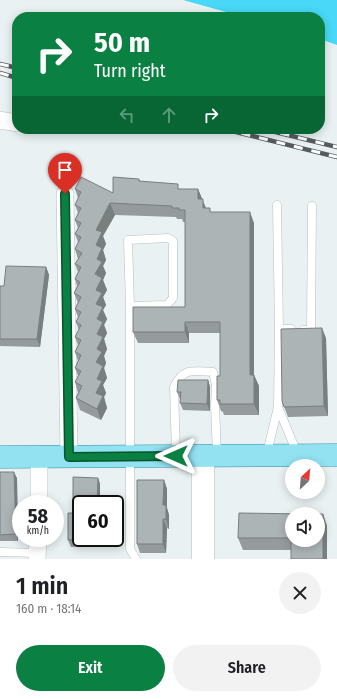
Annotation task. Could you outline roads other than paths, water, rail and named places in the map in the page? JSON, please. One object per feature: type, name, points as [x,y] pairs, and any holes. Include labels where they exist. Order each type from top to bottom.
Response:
[{"type":"main road","points":[[0,457],[39,458],[337,455]]},
{"type":"street","points":[[0,120],[12,122]]},
{"type":"street","points":[[65,194],[69,457]]},
{"type":"street","points":[[203,559],[210,456]]},
{"type":"street","points":[[38,495],[39,458]]},
{"type":"lane","points":[[266,456],[278,407],[277,205]]},
{"type":"lane","points":[[278,329],[311,330],[312,206]]},
{"type":"lane","points":[[130,306],[167,306],[173,298],[173,241],[168,238],[128,240],[131,456],[130,549],[136,559]]},
{"type":"lane","points":[[176,456],[174,387],[178,378],[190,370],[213,372],[216,385],[210,456]]},
{"type":"lane","points":[[278,407],[298,456]]},
{"type":"lane","points":[[0,552],[38,550]]},
{"type":"water","points":[[183,0],[337,0],[337,45],[325,41],[325,12],[226,12]]},
{"type":"railway","points":[[0,64],[12,67]]},
{"type":"railway","points":[[0,73],[12,77]]},
{"type":"railway","points":[[244,134],[337,157]]},
{"type":"railway","points":[[284,134],[337,147]]}]
